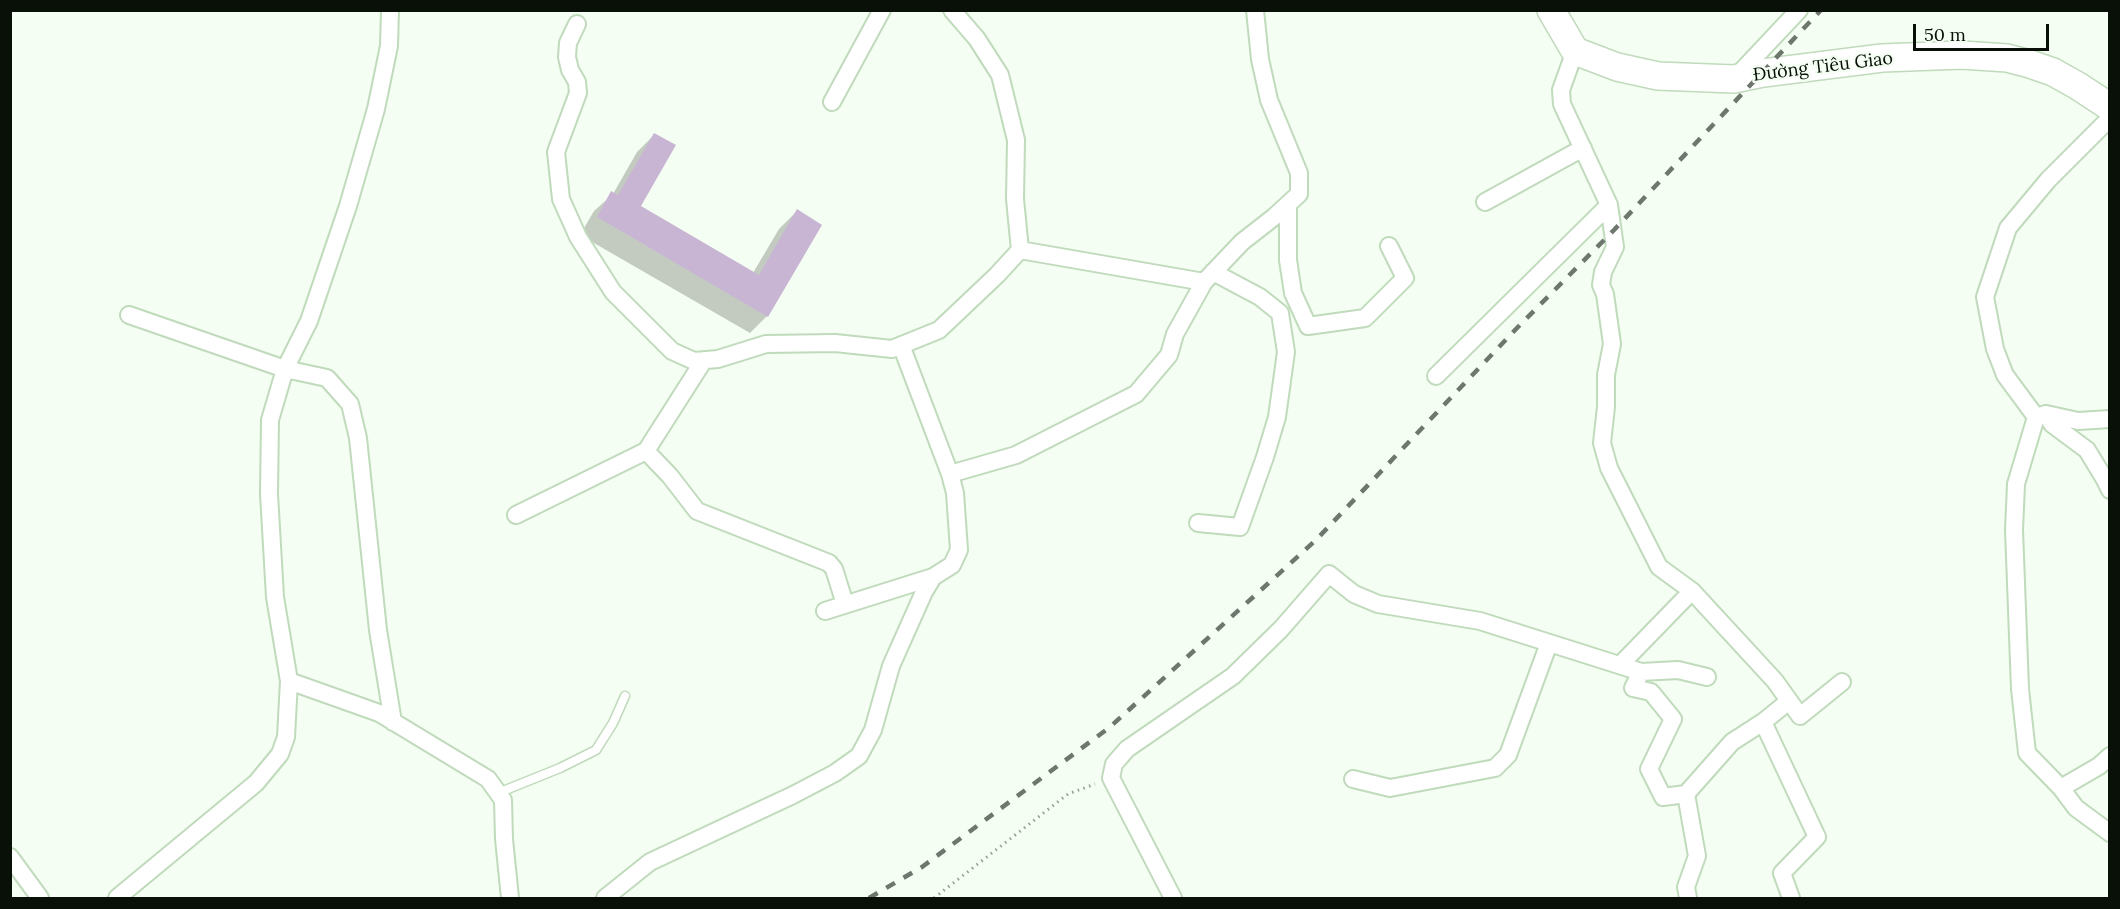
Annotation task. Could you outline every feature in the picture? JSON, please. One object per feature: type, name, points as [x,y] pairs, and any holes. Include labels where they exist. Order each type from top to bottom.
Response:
[{"type":"highway","points":[[1551,10],[1575,51]]},
{"type":"highway","name":"Đường Tiêu Giao","points":[[1575,51],[1617,67],[1658,76],[1734,79],[1763,73],[1882,58],[1962,55],[2007,58],[2053,72],[2109,107]]},
{"type":"street","points":[[117,898],[256,783],[280,754],[286,737],[289,681],[275,597],[269,494],[270,420],[285,369],[309,321],[348,206],[378,99],[388,46],[390,10]]},
{"type":"street","points":[[832,102],[882,10]]},
{"type":"street","points":[[577,24],[568,43],[567,57],[570,70],[577,82],[578,93],[555,152],[561,199],[578,237],[613,292],[672,351],[694,361],[718,359],[766,344],[835,343],[892,349],[939,330],[1020,250],[1015,199],[1016,140],[1000,75],[977,39],[952,10]]},
{"type":"street","points":[[950,474],[1016,455],[1136,394],[1169,355],[1175,334],[1208,277],[1242,242],[1299,194],[1299,173],[1269,100],[1260,59],[1256,10]]},
{"type":"street","points":[[1734,79],[1799,10]]},
{"type":"street","points":[[1575,51],[1561,90],[1562,104],[1609,205],[1615,247],[1603,272],[1601,285],[1605,294],[1612,344],[1606,375],[1606,407],[1602,443],[1609,468],[1659,567],[1692,591],[1775,681],[1800,716],[1842,682]]},
{"type":"street","points":[[2109,117],[2048,180],[2008,228],[1984,297],[1995,349],[2006,375],[2041,416],[2087,450],[2109,490]]},
{"type":"street","points":[[1485,202],[1583,148]]},
{"type":"street","points":[[1288,204],[1288,260],[1293,293],[1308,326],[1365,318],[1405,278],[1389,246]]},
{"type":"street","points":[[1436,376],[1609,205]]},
{"type":"street","points":[[1020,250],[1208,277],[1260,297],[1280,313],[1286,352],[1276,417],[1265,457],[1240,527],[1198,523]]},
{"type":"street","points":[[1272,307],[1293,293]]},
{"type":"street","points":[[129,315],[285,369],[327,378],[350,404],[358,438],[378,630],[393,722]]},
{"type":"street","points":[[825,611],[933,578],[952,565],[959,549],[955,493],[950,474],[901,345]]},
{"type":"street","points":[[516,515],[646,451],[704,360]]},
{"type":"street","points":[[2041,416],[2078,422],[2109,418]]},
{"type":"street","points":[[2041,416],[2016,484],[2014,531],[2020,689],[2027,753],[2061,788],[2076,808],[2109,834]]},
{"type":"street","points":[[646,451],[670,476],[697,511],[829,563],[834,569],[844,604]]},
{"type":"street","points":[[1173,898],[1111,778],[1114,764],[1127,749],[1233,676],[1281,629],[1329,574],[1354,594],[1378,604],[1480,621],[1641,672],[1678,670],[1707,677]]},
{"type":"street","points":[[605,898],[651,862],[793,795],[835,773],[859,756],[873,730],[891,666],[924,592],[933,578]]},
{"type":"street","points":[[1620,665],[1692,591]]},
{"type":"street","points":[[1353,779],[1390,788],[1495,768],[1508,755],[1549,643]]},
{"type":"street","points":[[1641,672],[1634,688],[1652,692],[1672,719],[1649,769],[1663,797],[1686,794],[1732,742],[1763,722],[1789,701]]},
{"type":"street","points":[[289,681],[379,713],[488,778],[503,800],[510,898]]},
{"type":"street","points":[[1763,722],[1817,837],[1782,873],[1791,898]]},
{"type":"street","points":[[2061,788],[2099,766],[2109,756]]},
{"type":"street","points":[[1686,794],[1697,856],[1686,887],[1688,898]]},
{"type":"street","points":[[10,857],[40,898]]},
{"type":"lane","points":[[498,793],[560,768],[596,750],[626,696]]},
{"type":"path","points":[[934,898],[1068,794],[1111,778]]},
{"type":"building","points":[[654,133],[676,145],[641,206],[759,275],[797,209],[822,225],[768,317],[597,217],[611,191],[618,195]]},
{"type":"railway","points":[[869,898],[922,867],[1110,727],[1316,540],[1516,329],[1614,230],[1821,10]]}]
